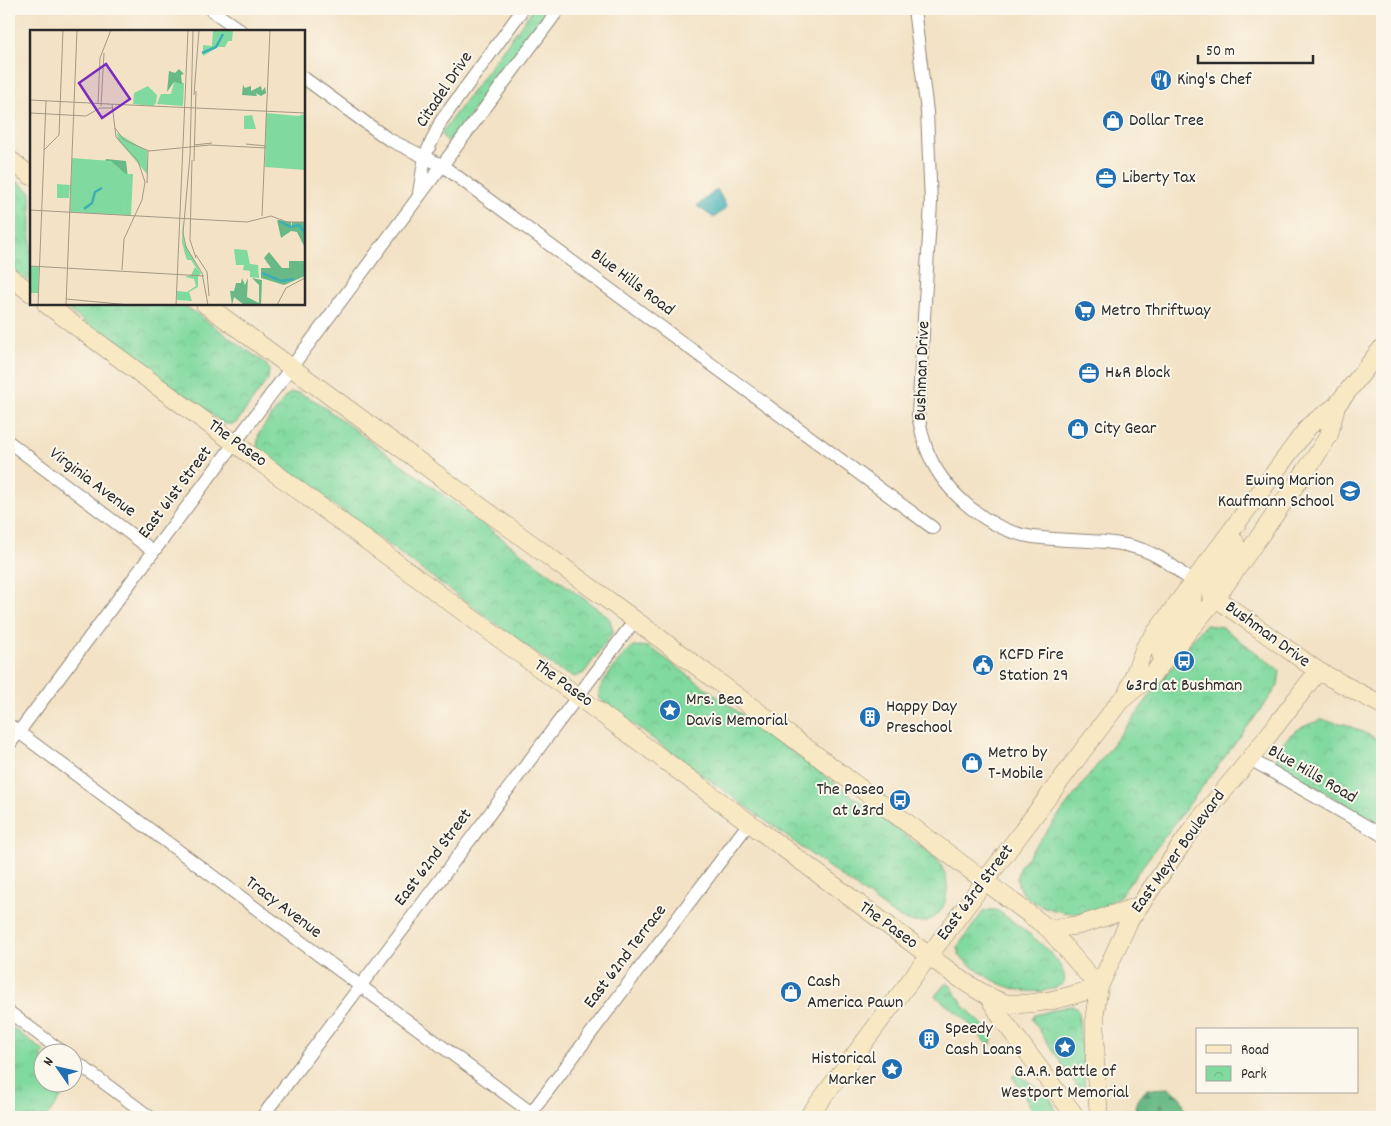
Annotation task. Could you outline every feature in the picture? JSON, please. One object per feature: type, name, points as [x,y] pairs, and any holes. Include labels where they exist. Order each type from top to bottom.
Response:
[{"type":"main road","points":[[9,159],[30,175]]},
{"type":"main road","points":[[9,276],[30,292]]},
{"type":"main road","name":"The Paseo","points":[[47,305],[929,956],[989,997],[1011,1005],[1069,997],[1099,987]]},
{"type":"main road","points":[[206,305],[635,620],[1049,929],[1099,987]]},
{"type":"main road","name":"East 63rd Street","points":[[1127,694],[1145,647],[1192,583],[1309,426],[1336,406],[1382,348]]},
{"type":"main road","name":"East 63rd Street","points":[[808,1117],[1127,694],[1152,675],[1216,598],[1329,435],[1336,406]]},
{"type":"main road","points":[[1216,598],[1210,590],[1212,582],[1241,531],[1256,497]]},
{"type":"main road","points":[[1152,675],[1172,633],[1190,610],[1195,596],[1192,583]]},
{"type":"main road","name":"Bushman Drive","points":[[1216,598],[1318,671]]},
{"type":"main road","points":[[1318,671],[1382,705]]},
{"type":"main road","name":"East Meyer Boulevard","points":[[1099,1117],[1095,1063],[1095,1013],[1099,987],[1139,906],[1195,825],[1250,760],[1318,671]]},
{"type":"main road","points":[[1049,929],[1080,925],[1139,906]]},
{"type":"main road","points":[[989,997],[1003,1020],[1076,1117]]},
{"type":"street","points":[[210,9],[240,30]]},
{"type":"street","name":"Citadel Drive","points":[[417,199],[425,156],[441,121],[523,9]]},
{"type":"street","points":[[443,166],[559,9]]},
{"type":"street","name":"Bushman Drive","points":[[914,9],[927,112],[931,203],[918,414],[922,438],[930,457],[957,494],[971,508],[992,522],[1032,537],[1124,543],[1160,557],[1180,570],[1192,583]]},
{"type":"street","name":"Blue Hills Road","points":[[305,79],[388,139],[443,166],[933,528]]},
{"type":"street","name":"East 61st Street","points":[[9,745],[14,729],[153,551],[443,166]]},
{"type":"street","name":"Virginia Avenue","points":[[9,442],[153,551]]},
{"type":"street","name":"East 62nd Street","points":[[262,1117],[635,620]]},
{"type":"street","name":"Tracy Avenue","points":[[14,729],[534,1115]]},
{"type":"street","name":"Blue Hills Road","points":[[1250,760],[1382,835]]},
{"type":"street","name":"East 62nd Terrace","points":[[534,1115],[749,823]]},
{"type":"street","points":[[9,1012],[52,1044]]},
{"type":"street","points":[[82,1066],[150,1117]]},
{"type":"green space","points":[[533,9],[549,9],[453,138],[446,141],[442,132]]},
{"type":"green space","points":[[9,176],[30,191],[30,282],[9,266]]},
{"type":"green space","points":[[61,305],[184,305],[265,363],[269,369],[268,379],[237,422],[224,424]]},
{"type":"green space","points":[[291,393],[299,393],[317,402],[606,615],[610,620],[613,632],[584,673],[574,677],[560,671],[260,451],[257,447],[259,433],[286,396]]},
{"type":"green space","points":[[1206,625],[1222,627],[1280,671],[1278,685],[1120,896],[1097,909],[1081,913],[1058,911],[1034,902],[1019,887],[1017,877],[1021,865],[1200,630]]},
{"type":"green space","points":[[640,646],[649,647],[658,653],[935,857],[946,879],[947,891],[945,902],[940,912],[932,919],[921,922],[908,921],[890,912],[604,703],[599,694],[603,683],[629,650]]},
{"type":"green space","points":[[1322,720],[1345,724],[1382,741],[1382,825],[1282,768],[1276,761],[1277,753],[1286,739],[1299,729]]},
{"type":"green space","points":[[997,910],[1039,942],[1059,964],[1064,974],[1064,983],[1053,989],[1041,991],[1017,989],[994,980],[967,963],[959,954],[957,947],[983,912]]},
{"type":"green space","points":[[946,983],[951,986],[963,1005],[990,1032],[991,1044],[986,1043],[965,1019],[935,996]]},
{"type":"green space","points":[[1068,1006],[1075,1006],[1078,1011],[1085,1087],[1082,1094],[1032,1019],[1035,1015]]},
{"type":"green space","points":[[9,1025],[34,1044],[32,1044],[32,1094],[64,1094],[47,1117],[9,1117]]},
{"type":"green space","points":[[1018,1075],[1048,1096],[1060,1117],[1037,1117],[1012,1076]]},
{"type":"green space","points":[[1169,1088],[1182,1100],[1184,1117],[1132,1117],[1139,1098],[1147,1089]]},
{"type":"water","points":[[717,189],[727,207],[714,218],[697,206]]},
{"type":"place","name":"King's Chef","points":[[1161,80]]},
{"type":"place","name":"Dollar Tree","points":[[1113,121]]},
{"type":"place","name":"Liberty Tax","points":[[1106,178]]},
{"type":"place","name":"Metro Thriftway","points":[[1085,311]]},
{"type":"place","name":"H&R Block","points":[[1089,373]]},
{"type":"place","name":"City Gear","points":[[1078,429]]},
{"type":"place","name":"Ewing Marion Kaufmann School","points":[[1350,491]]},
{"type":"place","name":"63rd at Bushman","points":[[1184,661]]},
{"type":"place","name":"KCFD Fire Station 29","points":[[983,665]]},
{"type":"place","name":"Mrs. Bea Davis Memorial","points":[[670,710]]},
{"type":"place","name":"Happy Day Preschool","points":[[870,717]]},
{"type":"place","name":"Metro by T-Mobile","points":[[972,763]]},
{"type":"place","name":"The Paseo at 63rd","points":[[900,800]]},
{"type":"place","name":"Cash America Pawn","points":[[791,992]]},
{"type":"place","name":"Speedy Cash Loans","points":[[929,1039]]},
{"type":"place","name":"G.A.R. Battle of Westport Memorial","points":[[1065,1047]]},
{"type":"place","name":"Historical Marker","points":[[892,1069]]}]
